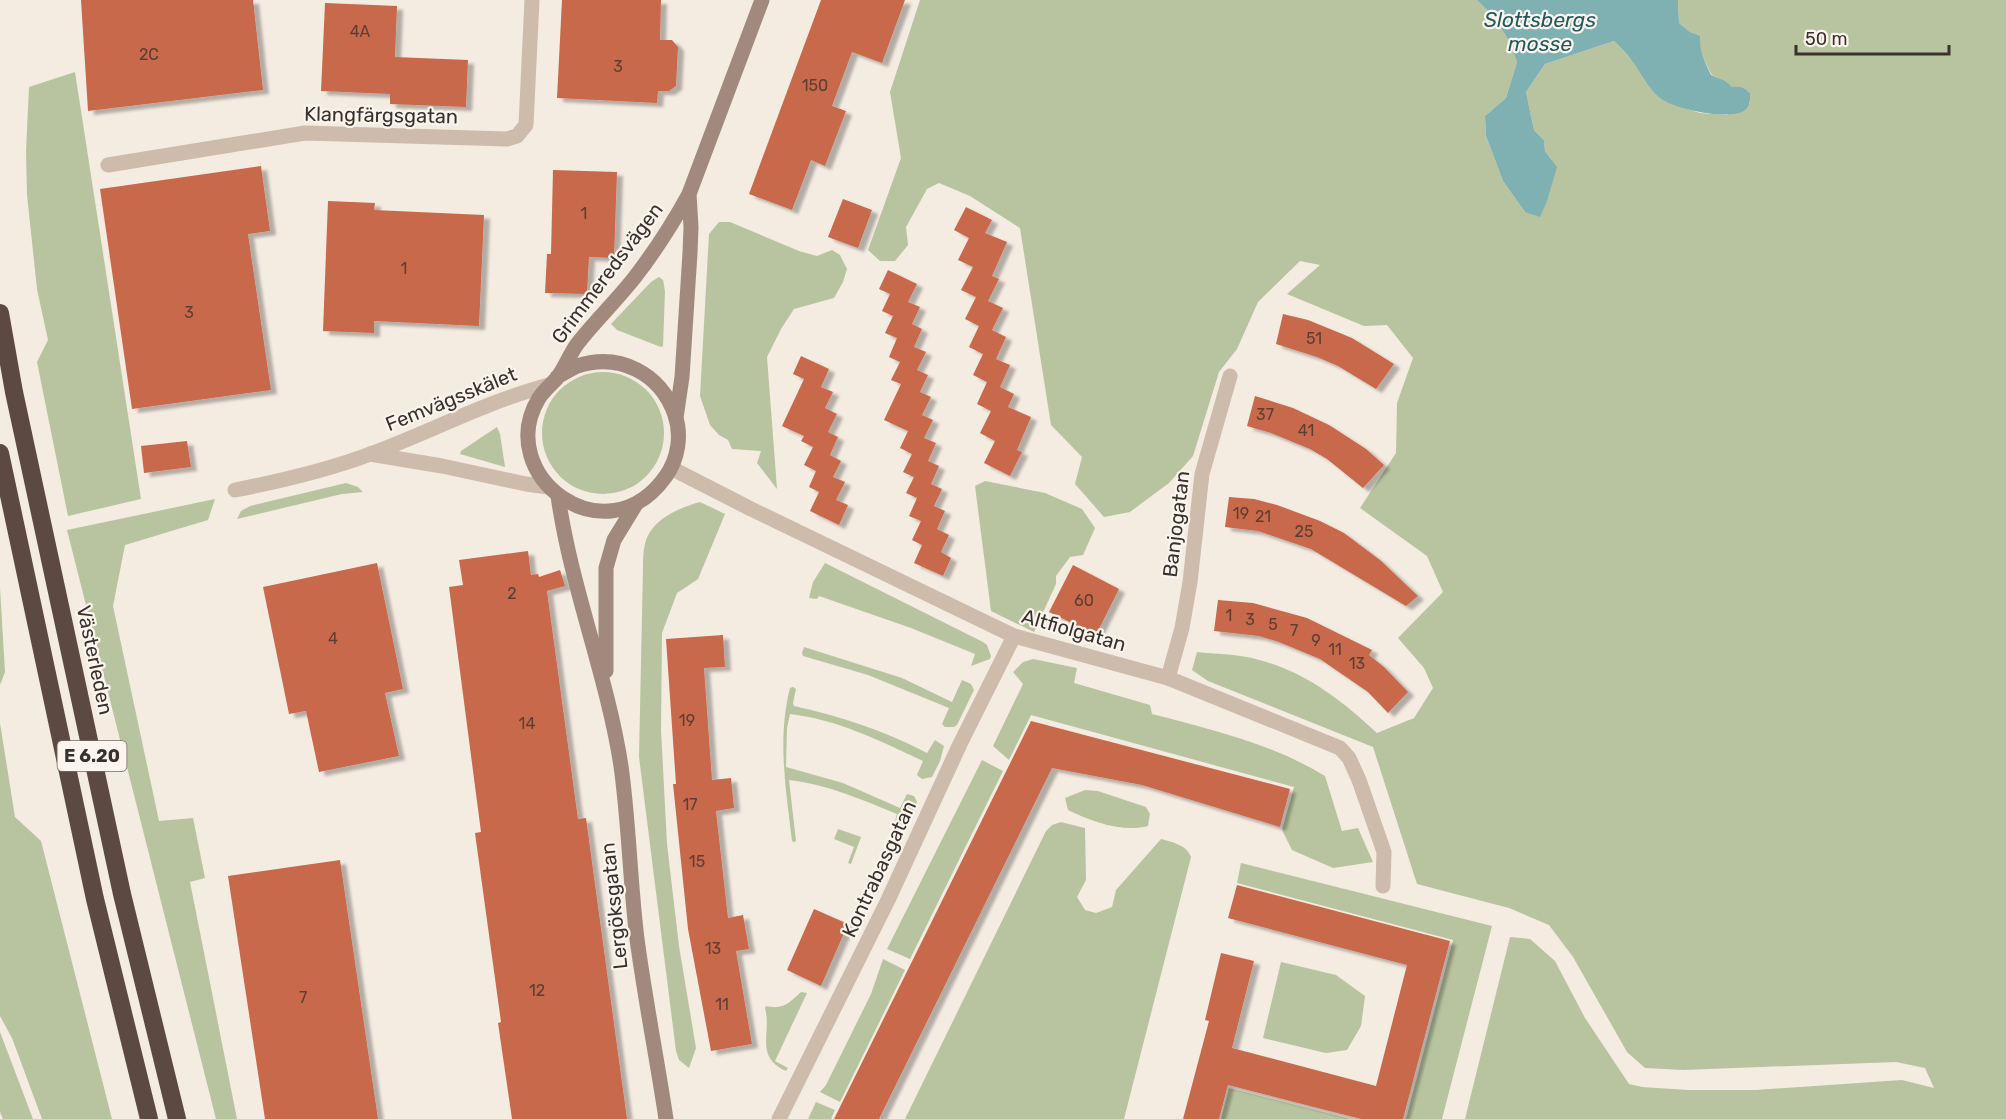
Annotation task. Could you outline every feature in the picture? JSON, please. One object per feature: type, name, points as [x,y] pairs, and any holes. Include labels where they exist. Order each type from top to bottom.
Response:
[{"type":"highway","name":"Västerleden","points":[[0,313],[17,404],[122,894],[177,1119]]},
{"type":"highway","name":"E 6.20","points":[[0,453],[92,888],[149,1119]]},
{"type":"street","name":"Klangfärgsgatan","points":[[108,165],[305,133],[507,139],[517,136],[526,125],[532,0]]},
{"type":"street","name":"Grimmeredsvägen","points":[[553,381],[577,344],[634,278],[660,243],[689,194],[762,0]]},
{"type":"street","name":"Grimmeredsvägen","points":[[676,418],[682,377],[690,253],[689,194]]},
{"type":"street","points":[[597,362],[618,362],[638,369],[655,382],[668,398],[676,418],[678,444],[671,468],[657,489],[636,504],[621,509],[604,511],[572,504],[553,491],[537,471],[531,454],[529,435],[531,417],[538,400],[553,381],[576,367],[597,362]]},
{"type":"street","name":"Banjogatan","points":[[1168,678],[1182,628],[1190,582],[1202,474],[1230,376]]},
{"type":"street","name":"Femvägsskälet","points":[[235,490],[280,481],[370,454],[514,394],[553,381]]},
{"type":"street","name":"Femvägsskälet","points":[[370,454],[442,466],[553,491]]},
{"type":"street","name":"Altfiolgatan","points":[[671,468],[1014,636],[1168,678],[1340,748],[1349,758],[1359,780],[1384,852],[1383,886]]},
{"type":"street","name":"Lergöksgatan","points":[[553,491],[606,689],[621,767],[637,939],[666,1119]]},
{"type":"street","name":"Lergöksgatan","points":[[606,689],[606,568],[614,540],[636,504]]},
{"type":"street","name":"Kontrabasgatan","points":[[779,1119],[888,900],[960,744],[1014,636]]},
{"type":"green space","points":[[920,0],[1477,0],[1496,19],[1510,43],[1517,62],[1506,98],[1485,116],[1486,136],[1503,181],[1525,212],[1552,160],[1545,151],[1544,140],[1534,130],[1526,92],[1545,64],[1614,41],[1632,60],[1651,87],[1684,108],[1700,113],[1727,115],[1750,103],[1748,91],[1730,86],[1712,75],[1701,52],[1699,36],[1679,23],[1678,0],[2006,0],[2006,1119],[1465,1119],[1510,937],[1530,939],[1555,961],[1585,1018],[1629,1084],[1688,1090],[1756,1090],[1902,1080],[1934,1088],[1925,1068],[1896,1062],[1683,1070],[1645,1068],[1627,1052],[1573,957],[1549,925],[1509,908],[1417,884],[1373,747],[1208,681],[1192,670],[1197,652],[1252,658],[1288,670],[1319,687],[1349,708],[1377,733],[1414,718],[1433,688],[1424,668],[1398,638],[1443,592],[1427,556],[1360,508],[1396,453],[1397,403],[1413,358],[1387,325],[1364,326],[1287,294],[1320,265],[1300,261],[1258,302],[1237,349],[1219,372],[1193,456],[1169,483],[1130,512],[1104,517],[1075,484],[1082,457],[1051,425],[1020,228],[970,196],[939,183],[927,189],[906,227],[908,245],[895,261],[880,261],[868,250],[901,158],[890,92]]},
{"type":"green space","points":[[75,72],[141,499],[68,516],[37,362],[48,340],[37,289],[27,195],[26,151],[29,87]]},
{"type":"green space","points":[[719,222],[730,222],[799,251],[817,256],[832,250],[840,255],[847,269],[834,298],[794,309],[767,357],[777,489],[757,463],[761,451],[732,449],[728,440],[719,435],[710,425],[700,396],[709,234]]},
{"type":"green space","points":[[659,277],[663,280],[665,291],[663,346],[661,347],[617,330],[611,324],[651,282]]},
{"type":"green space","points":[[603,372],[626,377],[646,390],[659,410],[664,433],[659,456],[646,476],[626,489],[603,494],[580,489],[560,476],[547,456],[542,433],[547,410],[560,390],[580,377]]},
{"type":"green space","points":[[497,427],[505,467],[460,454],[461,451]]},
{"type":"green space","points":[[985,481],[1045,493],[1082,509],[1095,528],[1083,555],[1070,557],[1056,576],[1056,584],[1034,632],[991,611],[975,486]]},
{"type":"green space","points":[[346,483],[358,487],[363,492],[342,494],[237,519],[241,511],[250,506]]},
{"type":"green space","points":[[215,499],[208,520],[125,545],[113,606],[159,821],[193,818],[205,878],[190,882],[237,1119],[216,1119],[67,530]]},
{"type":"green space","points":[[700,502],[725,514],[698,579],[677,593],[662,633],[661,730],[667,844],[679,946],[696,1048],[689,1068],[679,1060],[676,1051],[639,757],[644,547],[648,535],[660,521],[675,511]]},
{"type":"green space","points":[[825,563],[983,642],[987,645],[990,659],[971,666],[975,654],[911,628],[819,596],[817,599],[809,598],[813,582]]},
{"type":"green space","points":[[0,588],[5,672],[0,685]]},
{"type":"green space","points":[[804,647],[902,678],[952,702],[962,680],[971,684],[974,690],[957,725],[945,727],[942,724],[949,708],[868,675],[803,656]]},
{"type":"green space","points":[[1033,659],[1077,668],[1074,683],[1150,705],[1152,714],[1263,746],[1325,776],[1342,831],[1358,828],[1373,862],[1333,868],[1292,850],[1282,830],[1294,787],[1031,715],[1009,760],[993,746],[1023,684],[1013,672],[1023,662]]},
{"type":"green space","points":[[790,688],[796,689],[794,706],[862,725],[927,753],[935,740],[944,746],[932,777],[922,779],[917,775],[923,761],[841,726],[790,714],[787,728],[786,767],[843,783],[900,808],[907,794],[914,796],[917,802],[904,831],[899,832],[893,828],[897,814],[830,789],[789,780],[796,841],[792,841],[783,745],[786,707]]},
{"type":"green space","points":[[0,723],[15,817],[41,841],[112,1119],[42,1119],[12,1038],[0,1016]]},
{"type":"green space","points":[[982,760],[1003,771],[910,959],[887,949]]},
{"type":"green space","points":[[1085,790],[1098,791],[1146,807],[1150,814],[1148,826],[1118,827],[1096,822],[1068,810],[1065,798]]},
{"type":"green space","points":[[1061,822],[1085,828],[1086,880],[1077,897],[1085,910],[1096,913],[1112,907],[1116,890],[1161,839],[1183,847],[1191,857],[1124,1119],[905,1119],[1046,831],[1052,825]]},
{"type":"green space","points":[[838,829],[861,837],[851,864],[848,863],[854,847],[834,839]]},
{"type":"green space","points":[[1241,863],[1492,926],[1442,1119],[1406,1119],[1453,940],[1237,883]]},
{"type":"green space","points":[[883,959],[905,970],[840,1102],[820,1092],[826,1085],[871,994]]},
{"type":"green space","points":[[1281,962],[1336,975],[1365,996],[1361,1026],[1347,1050],[1326,1053],[1263,1038]]},
{"type":"green space","points":[[801,992],[807,993],[775,1061],[788,1068],[786,1071],[776,1065],[767,1051],[765,1008],[766,1006],[785,1005]]},
{"type":"green space","points":[[0,1032],[33,1119],[3,1119],[0,1112]]},
{"type":"green space","points":[[1229,1088],[1351,1119],[1221,1119]]},
{"type":"green space","points":[[816,1102],[835,1110],[831,1119],[808,1119]]},
{"type":"water","name":"Slottsbergs mosse","points":[[1477,0],[1678,0],[1679,23],[1690,32],[1700,36],[1701,52],[1711,75],[1732,87],[1746,89],[1750,93],[1749,104],[1745,110],[1738,113],[1718,114],[1693,111],[1672,104],[1655,94],[1631,59],[1614,41],[1545,64],[1526,92],[1534,130],[1544,140],[1545,151],[1557,167],[1540,217],[1525,212],[1503,181],[1486,136],[1485,116],[1506,98],[1517,62],[1510,43],[1496,19]]},
{"type":"building","points":[[81,0],[253,0],[263,90],[88,111]]},
{"type":"building","points":[[562,0],[661,0],[660,40],[672,40],[678,47],[676,86],[669,91],[658,91],[657,103],[557,98]]},
{"type":"building","points":[[821,0],[905,0],[882,63],[852,52],[832,106],[846,111],[825,166],[811,160],[792,210],[749,194]]},
{"type":"building","points":[[325,3],[397,6],[395,57],[468,60],[466,107],[390,104],[390,94],[321,91]]},
{"type":"building","points":[[261,166],[270,231],[248,234],[271,390],[132,409],[100,189]]},
{"type":"building","points":[[553,170],[617,172],[614,258],[589,257],[587,294],[545,293],[547,254],[551,254]]},
{"type":"building","points":[[843,199],[872,210],[858,248],[828,237]]},
{"type":"building","points":[[328,201],[375,203],[374,210],[484,215],[479,326],[374,321],[374,333],[323,331]]},
{"type":"building","points":[[966,207],[992,220],[985,233],[1007,242],[992,276],[999,279],[988,301],[1003,308],[992,330],[1006,337],[996,359],[1010,365],[1000,387],[1014,394],[1008,407],[1031,417],[1017,450],[1022,452],[1010,476],[984,463],[995,441],[980,433],[991,411],[977,404],[987,382],[973,375],[983,354],[969,347],[979,326],[965,319],[976,297],[961,290],[973,267],[958,260],[969,238],[954,230]]},
{"type":"building","points":[[888,270],[917,284],[908,302],[920,307],[912,324],[922,329],[914,347],[926,352],[917,370],[928,375],[920,392],[931,397],[922,415],[933,420],[924,438],[936,443],[928,461],[939,466],[931,484],[942,489],[934,506],[945,511],[937,529],[949,535],[941,552],[951,558],[943,576],[914,563],[922,545],[912,540],[921,521],[909,516],[917,498],[906,493],[914,477],[903,472],[912,454],[900,448],[908,431],[884,420],[901,384],[891,380],[900,362],[889,357],[897,338],[885,333],[893,316],[882,311],[890,294],[879,289]]},
{"type":"building","points":[[1283,314],[1308,320],[1352,338],[1394,364],[1376,389],[1338,366],[1276,344]]},
{"type":"building","points":[[801,356],[829,369],[821,387],[833,392],[825,408],[837,414],[828,432],[838,437],[830,455],[841,461],[833,477],[845,482],[836,500],[848,505],[839,525],[810,511],[819,492],[809,487],[816,471],[804,465],[813,447],[801,441],[804,436],[782,426],[804,379],[793,374]]},
{"type":"building","points":[[1255,396],[1293,408],[1329,425],[1366,449],[1384,465],[1363,488],[1327,459],[1310,449],[1247,426]]},
{"type":"building","points":[[187,441],[191,467],[144,473],[141,446]]},
{"type":"building","points":[[1229,497],[1254,499],[1277,505],[1320,521],[1344,533],[1380,560],[1418,596],[1406,606],[1311,549],[1258,531],[1225,527]]},
{"type":"building","points":[[528,551],[531,575],[538,574],[539,577],[560,570],[565,586],[547,591],[578,819],[586,818],[627,1119],[512,1119],[475,833],[481,832],[449,587],[463,585],[459,560]]},
{"type":"building","points":[[377,563],[403,689],[385,693],[399,756],[319,772],[306,711],[289,714],[263,587]]},
{"type":"building","points":[[1073,565],[1119,589],[1096,635],[1049,612]]},
{"type":"building","points":[[1218,600],[1253,603],[1307,618],[1372,650],[1369,655],[1408,692],[1388,713],[1368,692],[1320,659],[1259,636],[1214,631]]},
{"type":"building","points":[[723,635],[725,667],[704,668],[712,780],[731,778],[734,808],[716,811],[728,918],[743,915],[749,949],[736,951],[752,1044],[711,1051],[688,929],[673,784],[676,784],[666,639]]},
{"type":"building","points":[[1031,721],[1290,789],[1280,827],[1142,785],[1052,768],[879,1119],[834,1119]]},
{"type":"building","points":[[340,860],[378,1119],[265,1119],[228,876]]},
{"type":"building","points":[[1237,885],[1450,941],[1403,1119],[1361,1119],[1228,1085],[1219,1119],[1183,1119],[1209,1021],[1205,1020],[1221,953],[1254,961],[1232,1048],[1376,1086],[1407,965],[1228,918]]},
{"type":"building","points":[[814,909],[848,924],[821,986],[787,970]]}]
